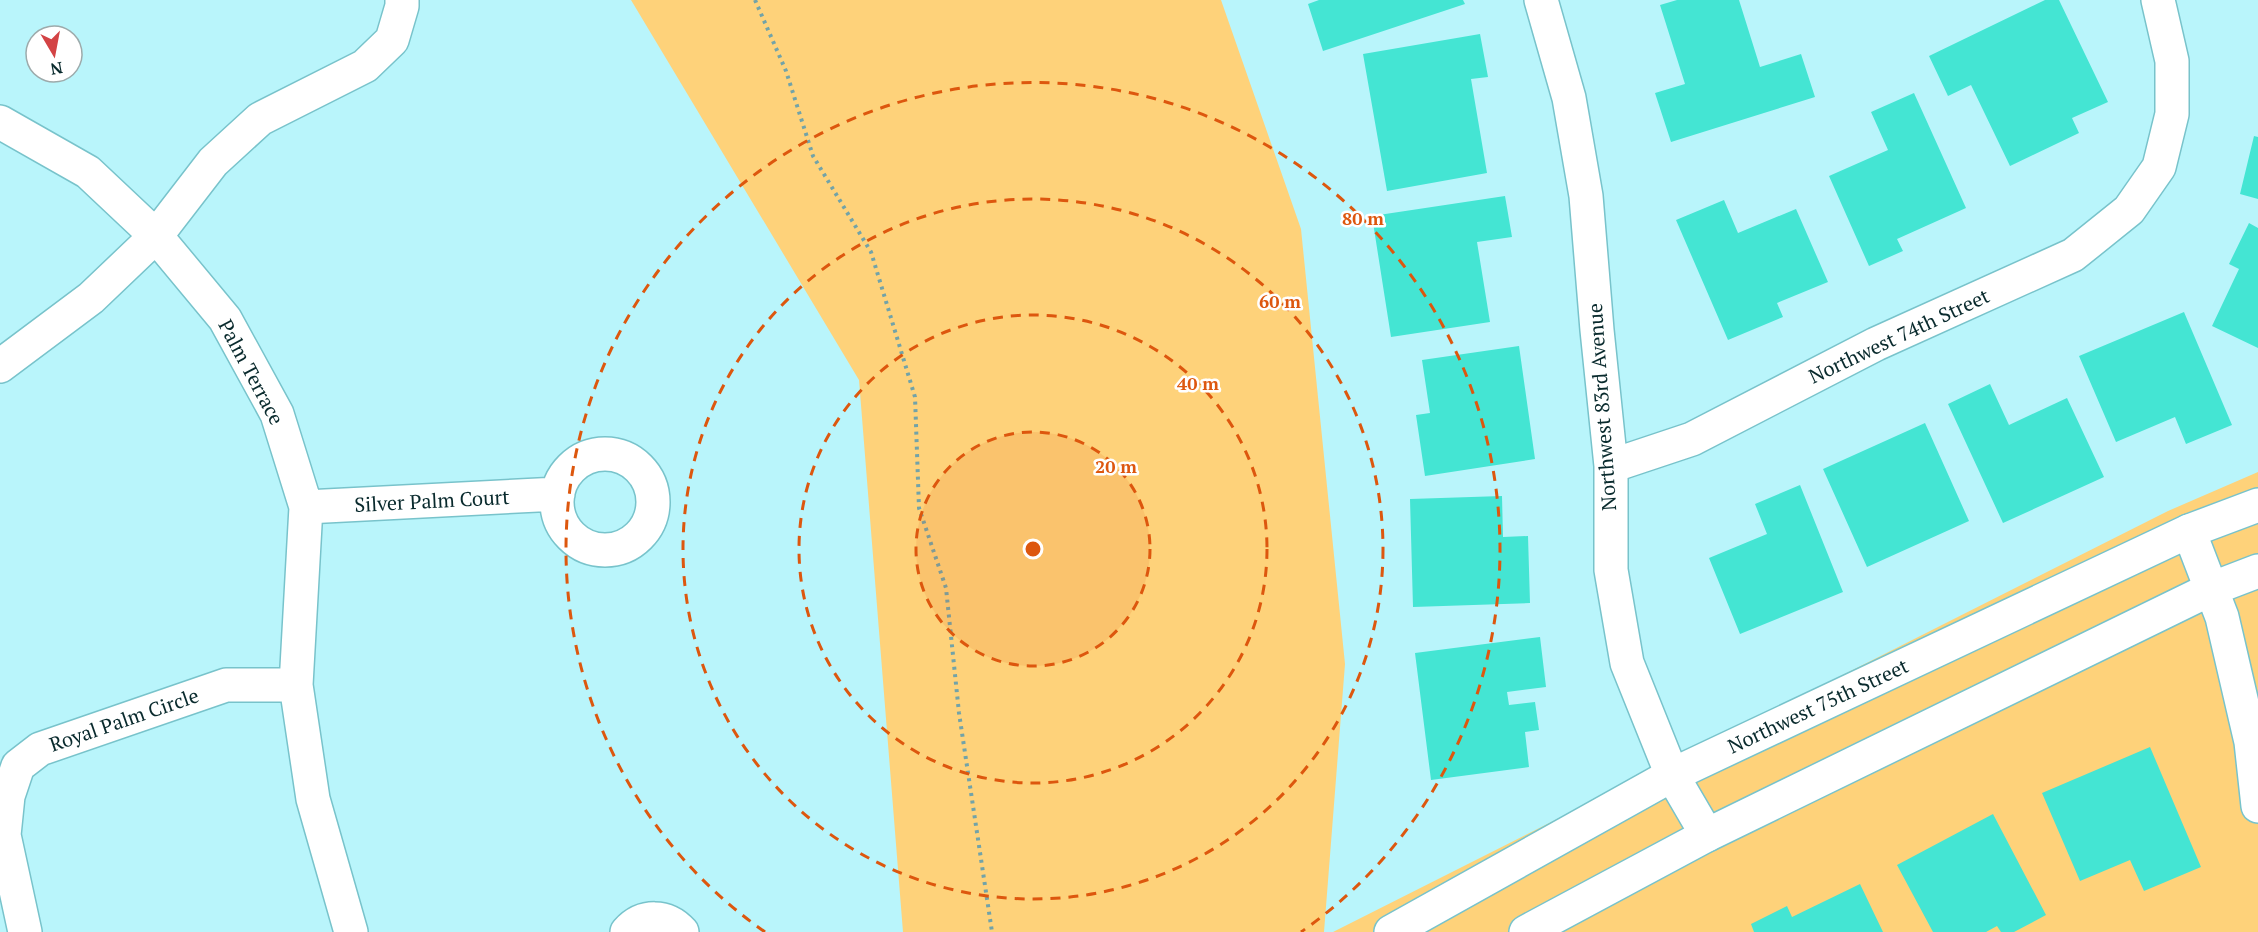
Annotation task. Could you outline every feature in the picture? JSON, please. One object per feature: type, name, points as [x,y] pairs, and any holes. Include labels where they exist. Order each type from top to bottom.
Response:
[{"type":"street","points":[[0,366],[91,298],[156,236],[213,162],[260,120],[365,66],[372,60],[392,40],[402,0]]},
{"type":"street","name":"Northwest 83rd Avenue","points":[[1541,0],[1569,98],[1586,196],[1611,466],[1611,570],[1627,663],[1672,775],[1707,835]]},
{"type":"street","name":"Northwest 74th Street","points":[[1611,466],[1692,439],[1876,344],[2073,255],[2129,210],[2159,167],[2172,114],[2172,61],[2158,0]]},
{"type":"street","name":"Palm Terrace","points":[[0,122],[88,172],[156,236],[225,319],[277,414],[306,507],[296,685],[313,799],[351,932]]},
{"type":"street","name":"Silver Palm Court","points":[[306,507],[558,494]]},
{"type":"street","name":"Northwest 75th Street","points":[[1391,932],[1672,775],[2189,531],[2258,505]]},
{"type":"street","points":[[2189,531],[2222,618],[2251,742],[2258,806]]},
{"type":"street","points":[[1527,932],[1707,835],[2211,589],[2258,571]]},
{"type":"street","name":"Royal Palm Circle","points":[[25,932],[4,835],[8,796],[18,766],[40,749],[226,685],[296,685]]},
{"type":"street","points":[[627,932],[642,921],[654,918],[676,925],[682,932]]},
{"type":"path","points":[[755,0],[786,71],[813,156],[871,252],[915,397],[919,508],[946,588],[959,713],[992,932]]},
{"type":"shaded area","points":[[631,0],[1221,0],[1301,229],[1345,664],[1324,932],[903,932],[859,380]]},
{"type":"shaded area","points":[[2258,472],[2258,932],[1333,932],[2168,511]]},
{"type":"building","points":[[1319,0],[1463,0],[1465,4],[1323,51],[1308,4]]},
{"type":"building","points":[[1677,0],[1739,0],[1760,67],[1801,54],[1815,97],[1671,142],[1655,93],[1685,84],[1660,5]]},
{"type":"building","points":[[2045,0],[2059,0],[2108,102],[2072,118],[2079,133],[2010,166],[1971,85],[1948,96],[1929,56]]},
{"type":"building","points":[[1480,34],[1488,77],[1471,79],[1487,173],[1387,191],[1363,54]]},
{"type":"building","points":[[1914,93],[1966,208],[1897,239],[1903,251],[1869,266],[1829,176],[1888,150],[1871,112]]},
{"type":"building","points":[[2254,136],[2258,137],[2258,199],[2240,194]]},
{"type":"building","points":[[1505,196],[1512,237],[1477,242],[1490,322],[1391,337],[1372,216]]},
{"type":"building","points":[[1724,200],[1738,233],[1796,209],[1828,282],[1777,303],[1783,317],[1728,340],[1676,220]]},
{"type":"building","points":[[2249,223],[2258,228],[2258,348],[2212,326],[2239,269],[2229,264]]},
{"type":"building","points":[[2184,312],[2232,425],[2186,444],[2175,417],[2116,442],[2079,356]]},
{"type":"building","points":[[1519,346],[1535,459],[1425,476],[1416,415],[1430,413],[1422,360]]},
{"type":"building","points":[[1990,384],[2009,425],[2067,398],[2104,477],[2003,523],[1948,404]]},
{"type":"building","points":[[1925,423],[1969,521],[1867,567],[1823,469]]},
{"type":"building","points":[[1800,485],[1843,592],[1740,634],[1709,558],[1767,534],[1755,504]]},
{"type":"building","points":[[1502,496],[1503,537],[1528,536],[1530,603],[1413,607],[1410,499]]},
{"type":"building","points":[[1540,637],[1546,687],[1507,692],[1509,705],[1535,702],[1539,730],[1525,732],[1529,767],[1431,780],[1415,653]]},
{"type":"building","points":[[2150,747],[2201,867],[2144,891],[2130,860],[2080,881],[2042,793]]},
{"type":"building","points":[[1993,814],[2046,915],[2014,932],[2001,932],[1997,926],[1986,932],[1933,932],[1897,865]]},
{"type":"building","points":[[1860,884],[1883,932],[1754,932],[1751,924],[1787,906],[1792,917]]}]
